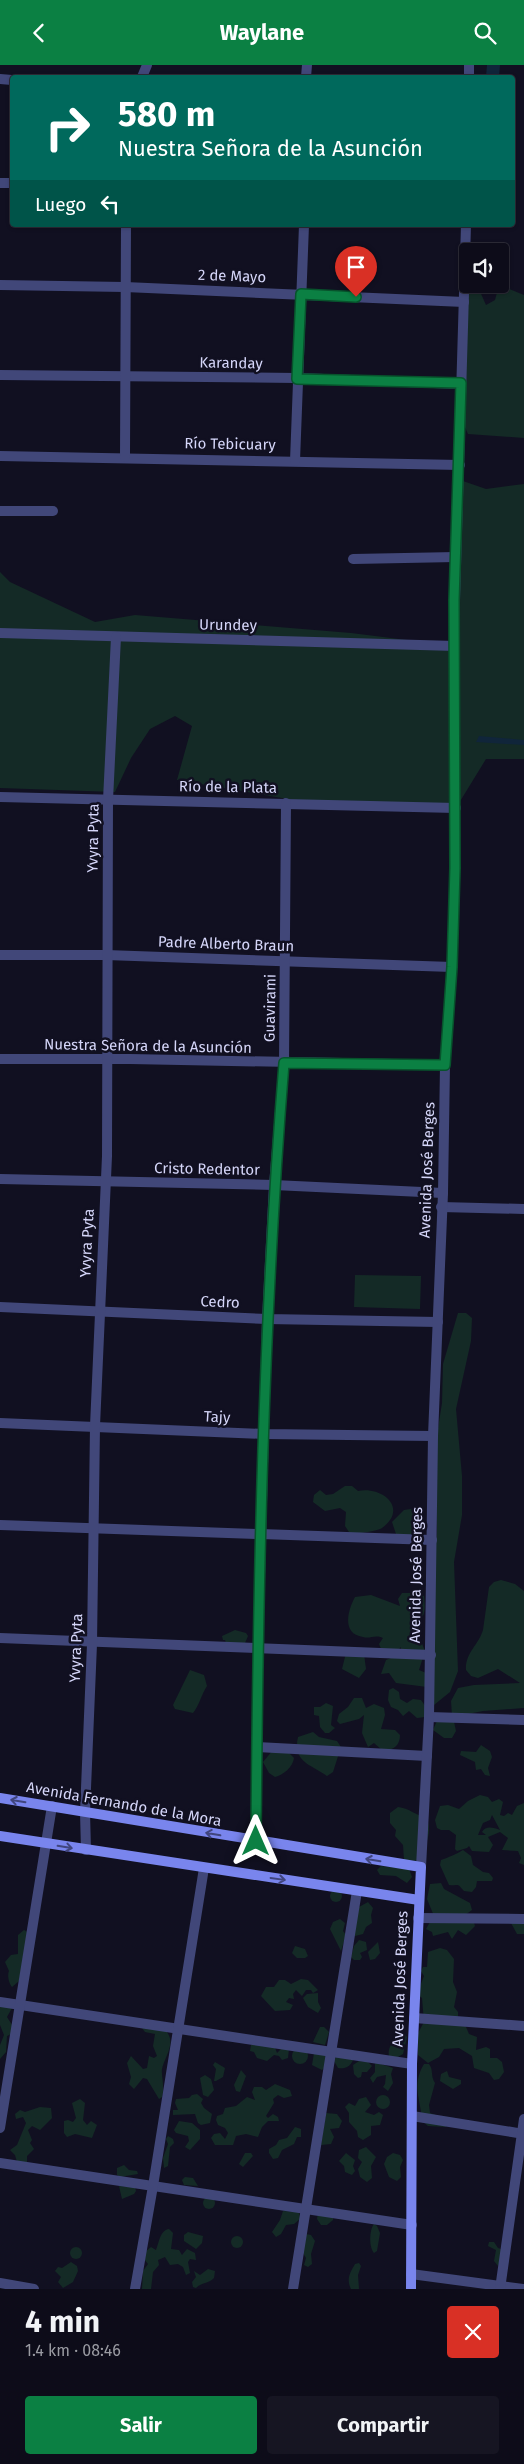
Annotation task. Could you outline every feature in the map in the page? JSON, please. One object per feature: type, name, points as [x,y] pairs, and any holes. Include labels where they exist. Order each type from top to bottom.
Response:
[{"type":"main road","name":"Avenida Fernando de la Mora","points":[[0,1798],[421,1867]]},
{"type":"main road","points":[[0,1836],[419,1900]]},
{"type":"main road","name":"Avenida José Berges","points":[[411,2289],[412,2064],[421,1867]]},
{"type":"street","points":[[125,457],[126,227]]},
{"type":"street","points":[[295,461],[304,227]]},
{"type":"street","name":"Avenida José Berges","points":[[421,1867],[429,1717],[433,1436],[443,1193],[445,1065],[452,967],[456,808],[456,557],[466,227]]},
{"type":"street","name":"2 de Mayo","points":[[0,285],[125,287],[464,302]]},
{"type":"street","name":"Karanday","points":[[0,375],[461,383]]},
{"type":"street","name":"Río Tebicuary","points":[[0,456],[460,465]]},
{"type":"street","points":[[0,511],[54,511]]},
{"type":"street","points":[[353,559],[456,557]]},
{"type":"street","name":"Urundey","points":[[0,633],[455,646]]},
{"type":"street","name":"Yvyra Pyta","points":[[86,1850],[85,1812],[92,1643],[95,1427],[105,1181],[108,800],[116,637]]},
{"type":"street","name":"Río de la Plata","points":[[0,797],[456,808]]},
{"type":"street","name":"Guavirami","points":[[256,1841],[258,1649],[267,1319],[274,1185],[284,1063],[286,803]]},
{"type":"street","name":"Padre Alberto Braun","points":[[0,955],[106,955],[452,967]]},
{"type":"street","name":"Nuestra Señora de la Asunción","points":[[0,1059],[130,1059],[445,1065]]},
{"type":"street","name":"Cristo Redentor","points":[[0,1179],[274,1185],[443,1193]]},
{"type":"street","points":[[441,1207],[524,1209]]},
{"type":"street","name":"Cedro","points":[[0,1307],[267,1319],[438,1322]]},
{"type":"street","name":"Tajy","points":[[0,1423],[264,1434],[433,1436]]},
{"type":"street","points":[[0,1525],[432,1540]]},
{"type":"street","points":[[0,1639],[430,1655]]},
{"type":"street","points":[[429,1717],[524,1720]]},
{"type":"street","points":[[257,1747],[427,1756]]},
{"type":"street","points":[[0,2128],[52,1806]]},
{"type":"street","points":[[135,2289],[204,1868]]},
{"type":"street","points":[[293,2289],[308,2209],[357,1891]]},
{"type":"street","points":[[418,1918],[524,1919]]},
{"type":"street","points":[[0,2002],[412,2064]]},
{"type":"street","points":[[414,2018],[524,2026]]},
{"type":"street","points":[[412,2116],[523,2134]]},
{"type":"street","points":[[500,2287],[524,2119]]},
{"type":"street","points":[[0,2163],[412,2225]]},
{"type":"street","points":[[411,2274],[523,2289]]},
{"type":"street","points":[[0,2283],[34,2289]]},
{"type":"green space","points":[[509,289],[524,295],[524,438],[468,434],[464,425],[463,293],[481,293],[486,305],[495,300],[497,293],[509,293]]},
{"type":"green space","points":[[463,481],[486,489],[524,484],[524,759],[486,759],[456,808],[323,805],[177,780],[192,726],[175,716],[150,729],[131,758],[115,792],[0,788],[0,572],[10,582],[95,622],[135,615],[351,633],[455,646]]},
{"type":"green space","points":[[355,1275],[421,1276],[420,1309],[354,1307]]},
{"type":"green space","points":[[458,1313],[466,1313],[472,1318],[471,1341],[456,1409],[462,1476],[462,1515],[454,1562],[458,1671],[450,1692],[434,1705],[427,1687],[396,1683],[389,1673],[381,1674],[386,1660],[401,1654],[401,1647],[396,1652],[382,1651],[379,1644],[383,1638],[356,1635],[351,1631],[348,1621],[350,1608],[355,1597],[371,1595],[400,1606],[398,1599],[402,1593],[417,1593],[424,1596],[424,1614],[416,1629],[425,1651],[419,1670],[426,1673],[437,1530],[435,1447],[442,1403],[443,1364]]},
{"type":"green space","points":[[345,1486],[352,1486],[358,1491],[367,1490],[383,1495],[393,1506],[390,1520],[380,1529],[351,1535],[345,1526],[346,1512],[340,1508],[325,1511],[313,1502],[314,1495],[320,1490],[326,1495],[333,1494]]},
{"type":"green space","points":[[411,1509],[424,1522],[425,1526],[422,1534],[419,1538],[397,1537],[392,1522],[404,1510]]},
{"type":"green space","points":[[501,1580],[515,1584],[524,1591],[524,1708],[483,1711],[453,1717],[456,1731],[452,1738],[444,1738],[433,1730],[439,1716],[452,1716],[451,1701],[458,1688],[474,1685],[520,1683],[498,1669],[478,1678],[471,1676],[466,1670],[470,1654],[483,1630],[489,1587],[494,1582]]},
{"type":"green space","points":[[235,1630],[246,1633],[248,1636],[245,1643],[226,1643],[223,1640],[222,1636]]},
{"type":"green space","points":[[346,1653],[364,1654],[366,1669],[359,1678],[342,1669]]},
{"type":"green space","points":[[190,1670],[204,1675],[207,1686],[193,1713],[175,1709],[173,1705]]},
{"type":"green space","points":[[393,1688],[399,1692],[400,1699],[407,1703],[413,1699],[421,1700],[428,1710],[425,1717],[417,1718],[409,1711],[403,1716],[398,1710],[391,1707],[388,1700],[389,1690]]},
{"type":"green space","points":[[354,1698],[362,1698],[366,1708],[374,1704],[384,1708],[385,1715],[381,1729],[395,1730],[400,1735],[399,1742],[395,1747],[389,1750],[382,1750],[374,1743],[368,1747],[362,1733],[364,1715],[359,1719],[340,1724],[337,1721],[339,1714],[348,1707]]},
{"type":"green space","points":[[326,1703],[333,1706],[331,1725],[335,1728],[329,1733],[325,1733],[320,1727],[319,1716],[314,1715],[314,1707],[320,1707]]},
{"type":"green space","points":[[313,1732],[319,1737],[337,1741],[341,1747],[333,1772],[327,1776],[305,1762],[298,1752],[298,1737]]},
{"type":"green space","points":[[481,1745],[490,1751],[492,1757],[488,1768],[490,1776],[485,1775],[481,1769],[476,1770],[475,1762],[460,1755],[461,1751],[476,1752]]},
{"type":"green space","points":[[273,1750],[289,1753],[294,1758],[287,1770],[275,1777],[269,1773],[263,1762]]},
{"type":"green space","points":[[480,1795],[488,1797],[492,1802],[499,1799],[503,1802],[500,1815],[504,1816],[508,1813],[512,1815],[517,1806],[524,1803],[524,1865],[519,1863],[521,1858],[518,1851],[502,1850],[508,1838],[500,1832],[488,1837],[493,1845],[489,1852],[472,1851],[469,1846],[457,1851],[455,1849],[456,1835],[449,1830],[437,1828],[435,1820],[440,1806],[448,1805],[459,1809],[468,1801]],"holes":[[[492,1815],[500,1830],[488,1828],[482,1832],[486,1835],[478,1835],[483,1823],[490,1820]]]},
{"type":"green space","points":[[398,1807],[425,1817],[428,1822],[428,1839],[420,1861],[404,1860],[403,1845],[395,1836],[396,1830],[390,1823],[390,1813]]},
{"type":"green space","points":[[463,1850],[471,1856],[473,1865],[483,1872],[489,1873],[493,1878],[492,1881],[477,1881],[476,1887],[472,1892],[464,1891],[458,1885],[449,1885],[440,1865],[441,1860]]},
{"type":"green space","points":[[381,1866],[409,1869],[412,1877],[407,1883],[396,1876],[380,1875],[377,1870]]},
{"type":"green space","points":[[441,1883],[444,1889],[470,1903],[472,1910],[465,1915],[434,1916],[427,1899],[430,1884]]},
{"type":"green space","points":[[334,1890],[338,1890],[342,1896],[338,1902],[334,1902],[330,1898],[330,1894]]},
{"type":"green space","points":[[368,1902],[373,1908],[371,1915],[372,1923],[366,1927],[363,1934],[355,1936],[359,1907]]},
{"type":"green space","points":[[524,1916],[524,1934],[517,1934],[511,1923]]},
{"type":"green space","points":[[340,1919],[345,1923],[343,1931],[346,1935],[341,1951],[330,1929],[333,1922]]},
{"type":"green space","points":[[430,1922],[474,1923],[475,1926],[466,1935],[458,1930],[452,1939],[448,1932],[433,1936],[432,1932],[426,1929]]},
{"type":"green space","points":[[24,1930],[29,1933],[19,1981],[12,1987],[5,1962],[11,1955],[18,1954],[18,1935]]},
{"type":"green space","points":[[359,1940],[366,1942],[367,1950],[360,1953],[362,1957],[360,1960],[354,1960],[351,1957],[354,1946]]},
{"type":"green space","points":[[378,1942],[380,1953],[375,1959],[370,1960],[368,1952]]},
{"type":"green space","points":[[295,1946],[305,1949],[308,1956],[297,1958],[292,1953]]},
{"type":"green space","points":[[440,1948],[447,1950],[454,1959],[453,1982],[457,1992],[454,2007],[458,2012],[458,2019],[466,2027],[469,2034],[477,2037],[476,2050],[486,2047],[490,2049],[490,2058],[497,2058],[502,2062],[504,2072],[499,2079],[494,2080],[489,2073],[474,2068],[472,2056],[459,2048],[444,2049],[439,2057],[428,2063],[418,2055],[418,2033],[424,2022],[422,1998],[417,1994],[424,1976],[421,1971],[423,1967],[427,1967],[428,1952]]},
{"type":"green space","points":[[301,1979],[308,1980],[318,1990],[313,1993],[311,1990],[306,1990],[302,1996],[296,1990],[293,1994],[294,1999],[289,1998],[286,2002],[293,2005],[290,2010],[275,2011],[261,1996],[266,1987],[274,1987],[279,1980],[285,1980],[291,1984]]},
{"type":"green space","points":[[318,1993],[318,2002],[321,2008],[318,2013],[308,2007],[303,1998],[307,1994]]},
{"type":"green space","points":[[0,2000],[12,2008],[7,2017],[14,2028],[11,2034],[7,2036],[6,2052],[0,2059],[0,2045],[4,2035],[0,2025]]},
{"type":"green space","points":[[320,2027],[324,2027],[329,2032],[325,2045],[313,2042]]},
{"type":"green space","points":[[142,2028],[166,2031],[170,2040],[169,2050],[162,2069],[163,2093],[159,2099],[147,2079],[143,2078],[134,2089],[129,2084],[131,2077],[127,2063],[131,2056],[143,2069],[147,2068],[149,2056],[154,2058],[157,2056],[153,2046],[155,2034],[145,2032]]},
{"type":"green space","points":[[402,2030],[407,2037],[403,2054],[396,2058],[389,2056],[389,2053],[395,2034]]},
{"type":"green space","points":[[251,2045],[274,2045],[277,2053],[283,2047],[289,2049],[288,2058],[282,2060],[279,2056],[274,2055],[267,2061],[257,2058],[254,2052],[250,2051]]},
{"type":"green space","points":[[300,2048],[308,2056],[300,2064],[292,2056]]},
{"type":"green space","points":[[328,2052],[326,2066],[322,2070],[312,2065],[314,2053]]},
{"type":"green space","points":[[337,2055],[353,2060],[347,2067],[338,2068],[334,2061]]},
{"type":"green space","points":[[359,2061],[368,2062],[372,2066],[367,2072],[362,2072],[361,2077],[358,2078],[354,2074],[353,2065]]},
{"type":"green space","points":[[215,2062],[225,2068],[223,2077],[214,2081],[216,2069],[213,2065]]},
{"type":"green space","points":[[375,2062],[393,2068],[391,2074],[393,2083],[388,2091],[383,2087],[386,2075],[377,2077],[373,2083],[370,2078],[375,2072]]},
{"type":"green space","points":[[424,2064],[429,2064],[435,2083],[429,2105],[430,2113],[439,2116],[448,2124],[446,2127],[428,2126],[422,2121],[417,2086]]},
{"type":"green space","points":[[241,2070],[246,2076],[240,2092],[236,2091],[234,2085]]},
{"type":"green space","points":[[447,2071],[449,2077],[461,2080],[461,2084],[453,2089],[440,2081],[441,2074]]},
{"type":"green space","points":[[205,2075],[211,2079],[214,2090],[208,2097],[203,2095],[200,2078]]},
{"type":"green space","points":[[275,2084],[290,2090],[292,2096],[284,2098],[278,2095],[273,2099],[274,2103],[266,2116],[268,2118],[273,2114],[278,2117],[279,2121],[268,2121],[262,2127],[258,2137],[246,2134],[236,2136],[233,2145],[215,2145],[211,2138],[214,2134],[220,2133],[225,2139],[228,2133],[225,2128],[218,2125],[217,2116],[223,2114],[225,2108],[236,2106],[247,2097],[255,2100],[252,2092],[254,2087],[262,2087],[266,2090]]},
{"type":"green space","points":[[197,2094],[203,2099],[201,2103],[204,2108],[212,2114],[210,2123],[201,2125],[198,2123],[195,2114],[173,2115],[173,2110],[178,2110],[175,2103],[176,2099],[189,2098]]},
{"type":"green space","points":[[383,2095],[388,2097],[390,2102],[388,2107],[383,2109],[378,2107],[376,2102],[378,2097]]},
{"type":"green space","points":[[366,2097],[371,2105],[365,2112],[374,2115],[379,2112],[383,2115],[380,2125],[371,2126],[371,2135],[363,2140],[358,2137],[357,2131],[349,2122],[349,2113],[345,2107],[349,2103],[355,2106],[359,2099]]},
{"type":"green space","points":[[80,2099],[85,2103],[83,2120],[87,2125],[91,2121],[97,2125],[92,2138],[75,2134],[67,2137],[64,2133],[64,2121],[73,2122],[76,2118],[72,2103]]},
{"type":"green space","points":[[40,2107],[51,2108],[52,2118],[40,2130],[32,2126],[28,2130],[32,2140],[30,2143],[34,2149],[27,2156],[27,2164],[17,2162],[15,2155],[10,2150],[17,2145],[26,2123],[23,2117],[16,2119],[15,2114],[20,2110],[25,2112]]},
{"type":"green space","points":[[326,2113],[337,2114],[342,2121],[339,2128],[330,2129],[334,2137],[331,2144],[321,2145]]},
{"type":"green space","points":[[179,2121],[192,2123],[200,2130],[200,2139],[190,2150],[185,2147],[189,2141],[188,2136],[176,2133],[174,2130]]},
{"type":"green space","points":[[295,2127],[301,2129],[301,2137],[297,2137],[294,2144],[282,2150],[278,2158],[273,2159],[269,2149],[276,2145],[279,2140],[287,2138]]},
{"type":"green space","points":[[168,2136],[173,2139],[174,2143],[170,2147],[168,2166],[164,2168],[163,2158],[168,2144],[166,2139]]},
{"type":"green space","points":[[366,2147],[376,2157],[371,2166],[372,2178],[367,2182],[360,2177],[358,2169],[362,2162],[358,2158],[359,2150]]},
{"type":"green space","points":[[245,2153],[251,2153],[253,2156],[243,2167],[239,2164]]},
{"type":"green space","points":[[346,2153],[355,2160],[353,2166],[355,2171],[352,2175],[345,2172],[344,2166],[339,2161]]},
{"type":"green space","points":[[393,2153],[400,2155],[403,2160],[400,2167],[401,2177],[397,2181],[389,2177],[384,2164],[387,2157]]},
{"type":"green space","points":[[124,2165],[129,2170],[137,2171],[138,2174],[120,2177],[117,2175],[117,2168]]},
{"type":"green space","points":[[185,2177],[193,2178],[198,2186],[184,2185],[182,2180]]},
{"type":"green space","points":[[119,2186],[135,2187],[136,2191],[134,2194],[122,2199]]},
{"type":"green space","points":[[211,2197],[214,2198],[214,2208],[207,2209],[204,2208],[203,2201],[204,2198]]},
{"type":"green space","points":[[283,2211],[299,2212],[300,2219],[294,2224],[286,2225],[281,2234],[276,2237],[272,2232],[280,2220]]},
{"type":"green space","points":[[318,2213],[333,2213],[333,2220],[327,2225],[321,2225],[317,2219]]},
{"type":"green space","points":[[374,2224],[380,2233],[377,2251],[374,2253],[370,2239]]},
{"type":"green space","points":[[169,2229],[173,2233],[171,2249],[179,2250],[182,2255],[187,2249],[195,2253],[196,2260],[190,2259],[188,2262],[190,2273],[186,2275],[183,2267],[178,2264],[170,2265],[165,2257],[158,2260],[159,2265],[153,2272],[151,2289],[142,2289],[143,2271],[148,2264],[144,2259],[145,2252],[151,2247],[156,2250],[162,2234]]},
{"type":"green space","points":[[188,2232],[203,2236],[202,2243],[196,2249],[184,2241],[184,2235]]},
{"type":"green space","points":[[306,2234],[311,2235],[315,2241],[311,2254],[312,2264],[308,2267],[304,2265],[306,2258],[303,2253]]},
{"type":"green space","points":[[235,2236],[239,2236],[243,2242],[239,2248],[235,2248],[231,2244],[231,2240]]},
{"type":"green space","points":[[489,2242],[494,2242],[498,2248],[504,2250],[498,2266],[494,2261],[496,2250],[488,2246]]},
{"type":"green space","points":[[76,2247],[82,2253],[76,2259],[70,2253]]},
{"type":"green space","points":[[71,2262],[77,2266],[78,2271],[73,2282],[63,2288],[58,2282],[61,2277],[55,2271],[58,2267],[62,2268]]},
{"type":"green space","points":[[359,2263],[361,2266],[358,2275],[359,2289],[351,2289],[349,2276],[355,2264]]},
{"type":"green space","points":[[208,2269],[215,2271],[214,2278],[196,2288],[193,2287],[192,2282],[196,2277],[194,2271],[200,2275]]},
{"type":"water","points":[[487,65],[500,65],[499,75],[486,75]]},
{"type":"water","points":[[479,736],[524,740],[524,745],[476,742]]},
{"type":"route","points":[[256,1841],[258,1649],[267,1319],[274,1185],[284,1063],[445,1065],[452,967],[456,808],[454,600],[460,465],[461,383],[297,379],[301,294],[356,297]]}]
